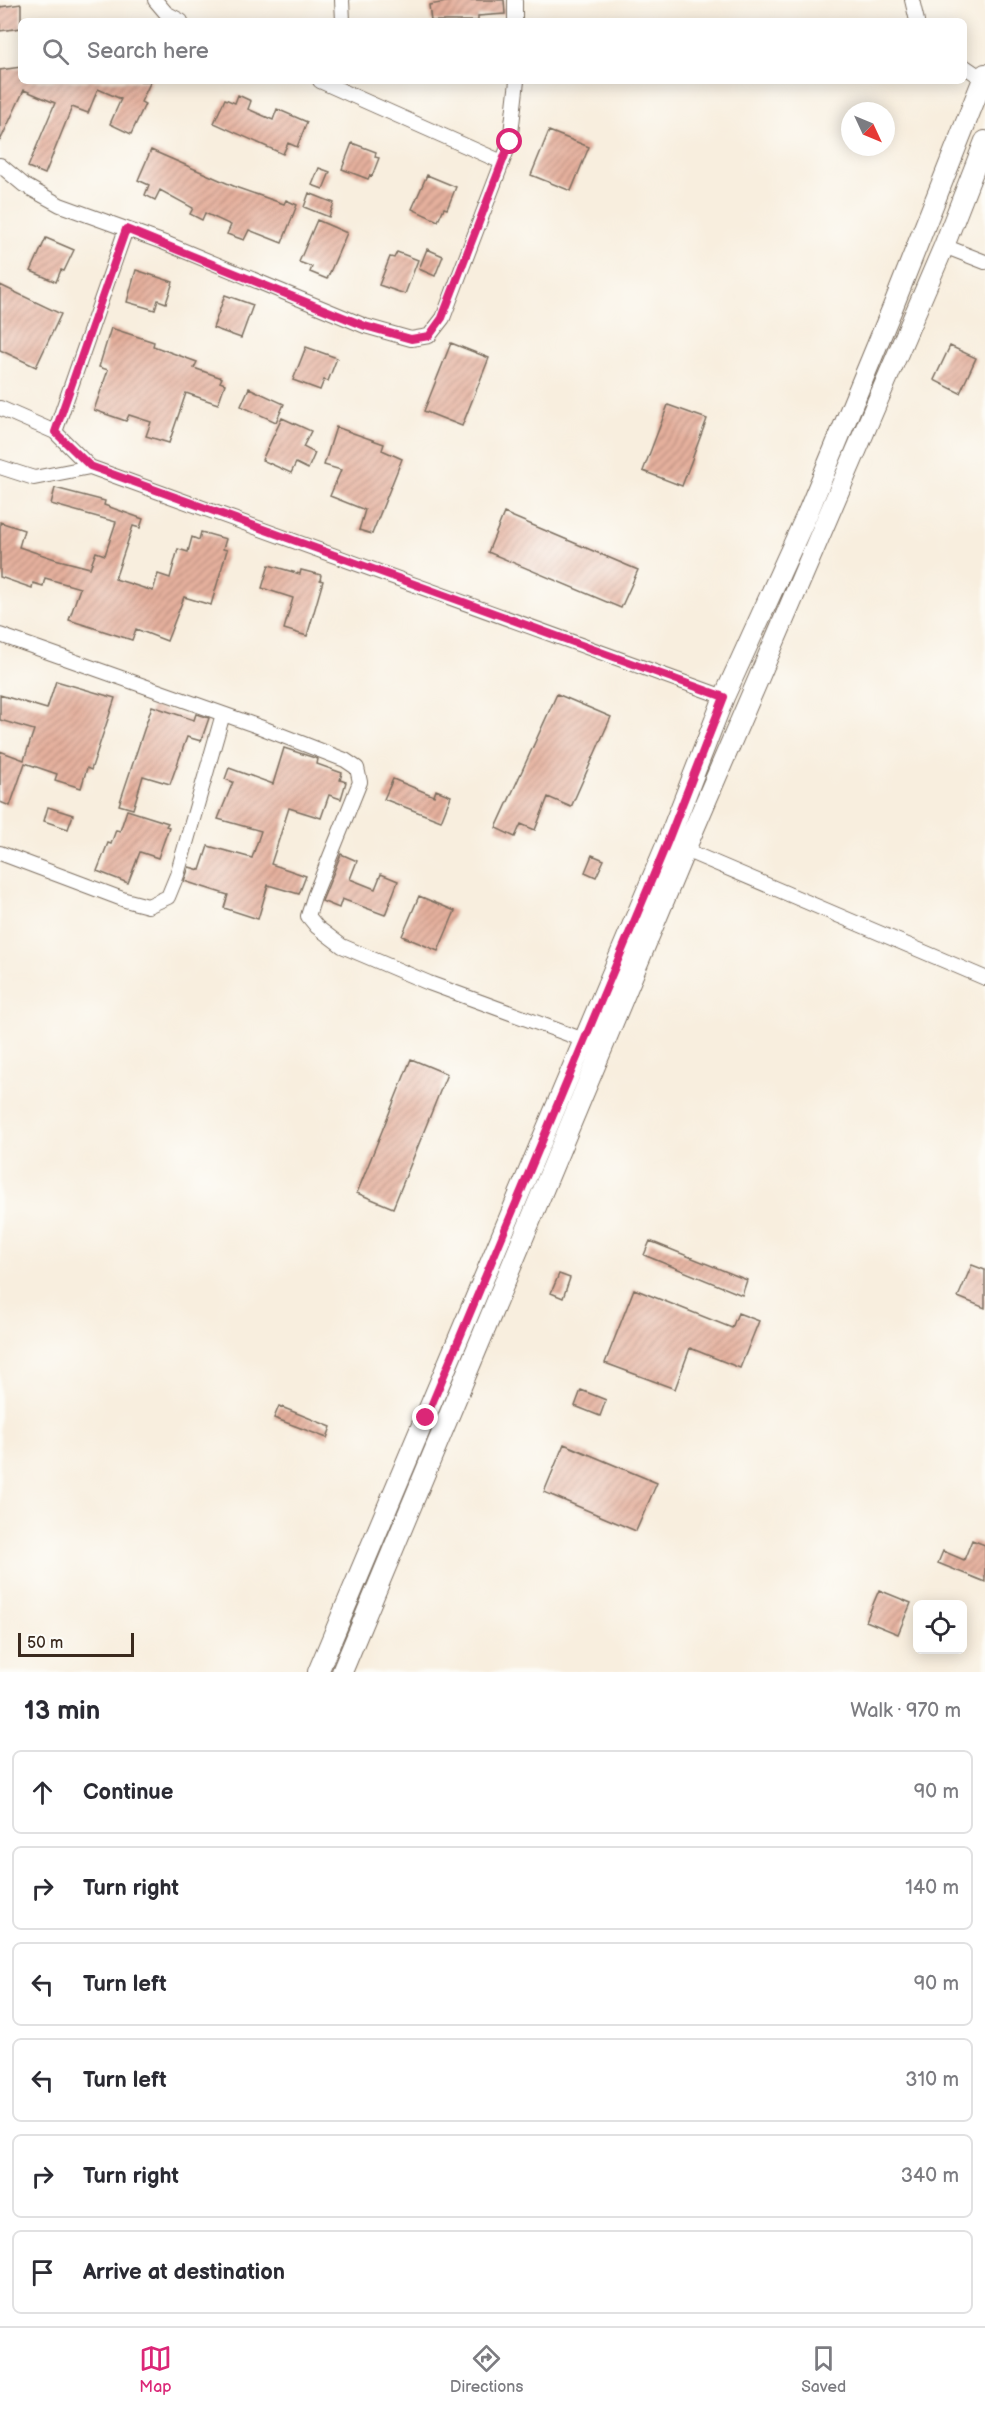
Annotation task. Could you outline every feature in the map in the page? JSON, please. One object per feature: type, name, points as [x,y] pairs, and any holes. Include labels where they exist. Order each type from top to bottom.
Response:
[{"type":"street","points":[[155,0],[166,13],[175,18]]},
{"type":"street","points":[[342,0],[343,18]]},
{"type":"street","points":[[514,0],[516,18]]},
{"type":"street","points":[[912,0],[916,18]]},
{"type":"street","points":[[318,1672],[584,1040],[724,697],[808,512],[884,331],[984,76],[967,68]]},
{"type":"street","points":[[0,165],[24,185],[60,205],[126,229],[365,326],[411,339],[429,336],[442,318],[510,142],[516,84]]},
{"type":"street","points":[[346,87],[391,114],[502,162]]},
{"type":"street","points":[[342,1672],[685,850],[944,246],[985,141]]},
{"type":"street","points":[[55,432],[126,229]]},
{"type":"street","points":[[944,246],[985,262]]},
{"type":"street","points":[[0,408],[55,432],[90,466],[724,697]]},
{"type":"street","points":[[0,467],[34,478],[90,466]]},
{"type":"street","points":[[0,635],[223,714],[345,760],[357,768],[360,782],[308,916],[317,927],[342,946],[429,983],[584,1040]]},
{"type":"street","points":[[0,853],[148,906],[168,897],[177,875],[223,714]]},
{"type":"street","points":[[685,850],[985,978]]},
{"type":"building","points":[[457,0],[504,0],[505,14],[478,16],[478,18],[431,18],[429,5]]},
{"type":"building","points":[[21,4],[18,28],[0,31],[0,7]]},
{"type":"building","points":[[18,67],[18,84],[150,84],[141,102],[145,104],[131,134],[110,124],[121,99],[98,89],[88,113],[72,107],[45,174],[28,167],[55,103],[24,90],[0,141],[0,70]]},
{"type":"building","points":[[238,95],[251,101],[248,109],[273,120],[277,109],[307,122],[297,147],[288,143],[283,154],[214,123],[225,99],[235,103]]},
{"type":"building","points":[[549,131],[589,147],[571,191],[531,175]]},
{"type":"building","points":[[352,143],[376,152],[375,157],[379,158],[372,176],[370,175],[368,179],[342,169]]},
{"type":"building","points":[[151,150],[238,188],[284,204],[286,200],[297,205],[282,243],[249,230],[244,240],[227,234],[231,225],[205,213],[202,220],[190,214],[193,208],[160,190],[155,200],[145,195],[149,185],[138,180]]},
{"type":"building","points":[[319,168],[330,172],[323,189],[312,185]]},
{"type":"building","points":[[427,175],[456,187],[447,209],[444,208],[438,221],[412,209]]},
{"type":"building","points":[[309,193],[334,203],[329,217],[304,207]]},
{"type":"building","points":[[317,220],[347,233],[327,279],[310,272],[312,267],[299,262]]},
{"type":"building","points":[[46,238],[74,250],[56,282],[31,271]]},
{"type":"building","points":[[427,249],[443,256],[435,276],[419,269]]},
{"type":"building","points":[[397,252],[418,260],[405,294],[379,285],[390,257],[394,258]]},
{"type":"building","points":[[136,270],[173,282],[166,303],[158,300],[155,310],[127,302]]},
{"type":"building","points":[[0,285],[61,314],[36,367],[0,350]]},
{"type":"building","points":[[225,295],[253,305],[241,338],[213,328]]},
{"type":"building","points":[[111,328],[154,342],[153,346],[197,362],[194,368],[222,378],[220,382],[225,384],[218,404],[186,393],[169,443],[146,436],[151,422],[129,415],[126,421],[94,410],[108,370],[99,367]]},
{"type":"building","points":[[451,343],[489,358],[462,426],[424,411]]},
{"type":"building","points":[[950,346],[976,358],[960,393],[934,380]]},
{"type":"building","points":[[306,347],[337,358],[328,381],[324,380],[320,390],[293,380]]},
{"type":"building","points":[[249,388],[284,404],[276,422],[241,406]]},
{"type":"building","points":[[668,405],[707,419],[682,486],[643,471]]},
{"type":"building","points":[[282,418],[311,431],[303,447],[315,453],[308,469],[296,463],[291,473],[262,460]]},
{"type":"building","points":[[336,427],[384,444],[382,450],[402,459],[372,534],[359,530],[365,510],[330,496],[341,470],[324,465]]},
{"type":"building","points":[[55,488],[105,501],[104,505],[143,519],[140,528],[133,526],[115,579],[153,591],[158,574],[170,578],[178,549],[188,552],[192,537],[199,540],[201,532],[226,539],[223,549],[227,550],[211,605],[184,597],[167,641],[136,629],[132,640],[69,620],[80,588],[45,578],[43,586],[33,583],[32,588],[0,577],[0,522],[24,530],[19,547],[55,559],[90,568],[96,552],[105,555],[116,522],[51,504]]},
{"type":"building","points":[[504,513],[638,570],[621,608],[488,552]]},
{"type":"building","points":[[269,565],[300,574],[301,570],[321,575],[320,580],[323,581],[307,636],[284,629],[293,598],[262,588]]},
{"type":"building","points":[[56,681],[115,698],[91,770],[87,768],[81,788],[55,780],[57,774],[25,763],[10,806],[0,802],[0,751],[24,760],[34,730],[0,720],[0,695],[47,709]]},
{"type":"building","points":[[557,694],[611,717],[571,807],[548,797],[535,830],[521,824],[515,837],[496,828]]},
{"type":"building","points":[[152,706],[194,720],[196,714],[209,718],[201,741],[187,737],[170,784],[143,776],[133,809],[119,805]]},
{"type":"building","points":[[284,748],[318,759],[317,764],[342,773],[340,780],[346,782],[341,799],[329,795],[321,818],[289,808],[271,864],[306,876],[299,894],[268,885],[258,919],[224,908],[228,895],[184,881],[189,867],[200,870],[208,846],[252,858],[261,831],[218,819],[233,782],[225,779],[229,768],[273,784]]},
{"type":"building","points":[[393,779],[434,796],[436,790],[451,796],[441,821],[384,799]]},
{"type":"building","points":[[48,807],[73,815],[68,829],[44,821]]},
{"type":"building","points":[[127,810],[168,823],[166,826],[169,827],[158,858],[140,852],[128,883],[97,871],[108,843],[111,844],[116,830],[120,831]]},
{"type":"building","points":[[341,854],[357,861],[350,879],[375,889],[381,874],[398,881],[385,915],[342,899],[339,908],[322,901]]},
{"type":"building","points":[[592,855],[604,860],[596,877],[585,872]]},
{"type":"building","points":[[419,896],[455,911],[438,951],[402,936]]},
{"type":"building","points":[[411,1059],[447,1074],[393,1208],[357,1193]]},
{"type":"building","points":[[650,1241],[747,1280],[742,1295],[644,1255]]},
{"type":"building","points":[[972,1265],[985,1270],[985,1308],[958,1297]]},
{"type":"building","points":[[559,1274],[570,1278],[563,1298],[551,1293]]},
{"type":"building","points":[[634,1289],[732,1328],[738,1313],[759,1321],[740,1368],[690,1348],[675,1389],[605,1363]]},
{"type":"building","points":[[581,1390],[606,1400],[600,1416],[575,1406]]},
{"type":"building","points":[[279,1406],[331,1427],[327,1438],[274,1418]]},
{"type":"building","points":[[564,1444],[657,1483],[636,1531],[544,1492]]},
{"type":"building","points":[[972,1540],[985,1545],[985,1582],[938,1563],[943,1551],[964,1560]]},
{"type":"building","points":[[879,1590],[911,1603],[898,1634],[866,1621]]},
{"type":"route","points":[[426,1418],[667,843],[724,697],[90,466],[55,432],[126,229],[365,326],[411,339],[429,336],[442,318],[471,248],[510,142]]}]
